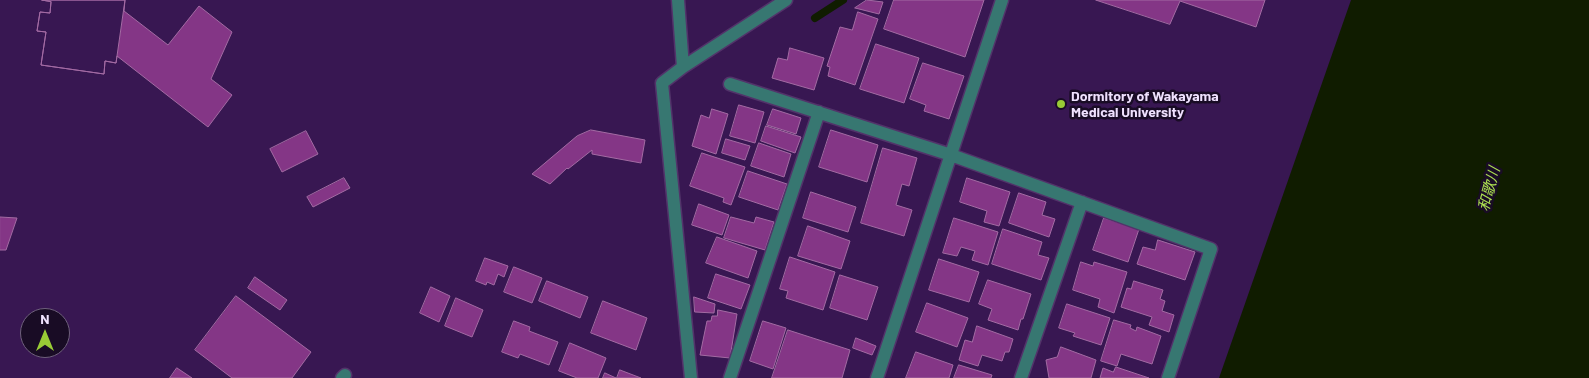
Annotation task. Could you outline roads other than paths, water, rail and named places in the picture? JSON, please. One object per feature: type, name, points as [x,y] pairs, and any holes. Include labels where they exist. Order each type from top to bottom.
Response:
[{"type":"street","points":[[678,0],[683,67]]},
{"type":"street","points":[[691,378],[662,83],[683,67],[786,0]]},
{"type":"street","points":[[877,378],[1002,0]]},
{"type":"street","points":[[730,84],[950,155],[1211,249],[1168,378]]},
{"type":"street","points":[[730,378],[820,112]]},
{"type":"street","points":[[1021,378],[1082,202]]},
{"type":"water","name":"和歌川","points":[[1351,0],[1589,0],[1589,378],[1219,378]]},
{"type":"waterway","points":[[815,18],[843,0]]},
{"type":"place","name":"Dormitory of Wakayama Medical University","points":[[1061,104]]}]
